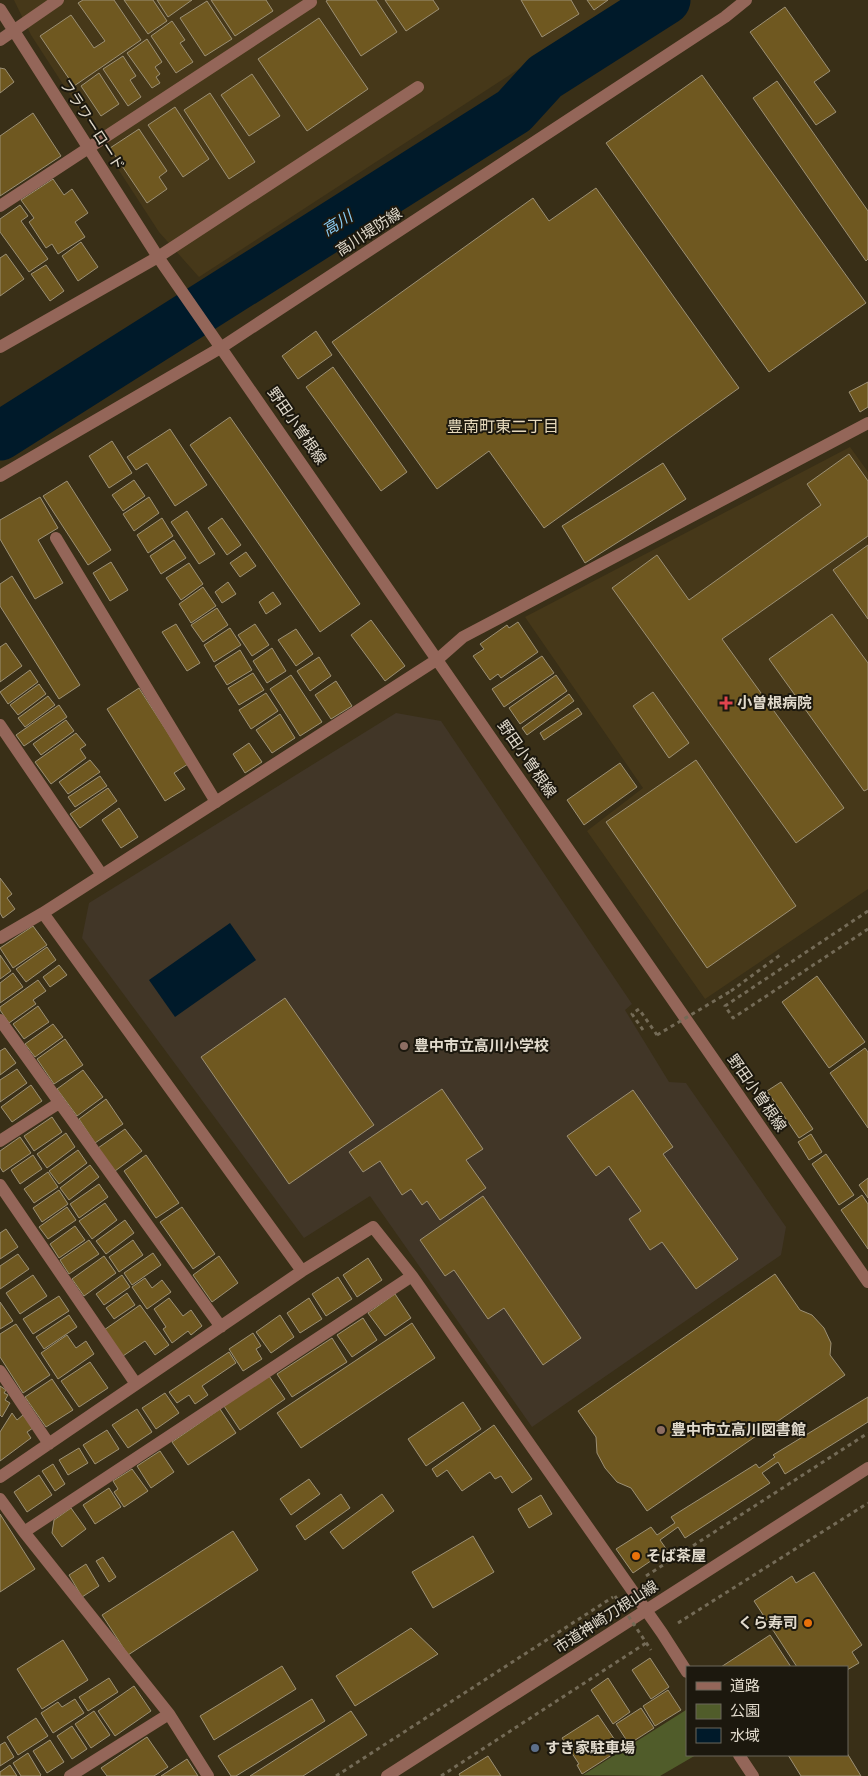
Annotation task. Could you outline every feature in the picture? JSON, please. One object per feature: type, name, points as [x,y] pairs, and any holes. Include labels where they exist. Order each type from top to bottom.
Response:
[{"type":"street","points":[[0,40],[58,0]]},
{"type":"street","name":"高川堤防線","points":[[0,476],[222,347],[725,17],[746,0]]},
{"type":"street","points":[[0,206],[311,2]]},
{"type":"street","name":"フラワーロード","points":[[0,9],[158,257]]},
{"type":"street","points":[[0,347],[158,257],[418,87]]},
{"type":"street","name":"野田小曽根線","points":[[158,257],[868,1282]]},
{"type":"street","points":[[0,938],[43,913],[438,659],[463,637],[868,423]]},
{"type":"street","points":[[56,538],[216,802]]},
{"type":"street","points":[[0,725],[102,875]]},
{"type":"street","points":[[43,913],[302,1272]]},
{"type":"street","points":[[0,1020],[58,1103],[221,1326]]},
{"type":"street","points":[[0,1141],[58,1103]]},
{"type":"street","points":[[0,1185],[136,1384]]},
{"type":"street","points":[[0,1477],[221,1326],[372,1227],[412,1276],[686,1671]]},
{"type":"street","points":[[24,1532],[412,1276]]},
{"type":"street","points":[[0,1371],[49,1444]]},
{"type":"street","name":"市道神崎刀根山線","points":[[387,1776],[868,1468]]},
{"type":"street","points":[[0,1499],[24,1532],[169,1714],[208,1776]]},
{"type":"street","points":[[70,1776],[169,1714]]},
{"type":"street","points":[[740,1756],[753,1776]]},
{"type":"path","points":[[868,911],[725,1006],[733,1018],[868,929]]},
{"type":"path","points":[[643,1030],[632,1014],[639,1009],[656,1035],[731,991],[780,955]]},
{"type":"path","points":[[336,1776],[868,1433]]},
{"type":"path","points":[[615,1596],[651,1650]]},
{"type":"shaded area","points":[[14,0],[625,0],[199,277],[159,232],[31,35]]},
{"type":"shaded area","name":"小曽根病院","points":[[850,447],[868,472],[868,889],[705,999],[587,831],[643,788],[525,617]]},
{"type":"shaded area","name":"豊中市立高川小学校","points":[[396,713],[441,721],[632,1004],[625,1010],[669,1082],[686,1083],[786,1227],[781,1255],[532,1427],[370,1196],[304,1238],[82,938],[89,903]]},
{"type":"green space","points":[[686,1710],[686,1756],[694,1756],[660,1776],[583,1775]]},
{"type":"water","points":[[230,923],[256,960],[175,1017],[149,980]]},
{"type":"building","points":[[83,0],[114,0],[141,40],[74,86],[40,36],[71,15],[94,48],[105,41],[78,3]]},
{"type":"building","points":[[124,0],[153,0],[167,21],[148,34]]},
{"type":"building","points":[[157,0],[192,0],[168,17]]},
{"type":"building","points":[[211,0],[266,0],[273,11],[235,36]]},
{"type":"building","points":[[376,0],[397,32],[361,56],[326,1]]},
{"type":"building","points":[[385,0],[433,0],[439,9],[406,31]]},
{"type":"building","points":[[521,0],[571,0],[579,14],[542,37]]},
{"type":"building","points":[[587,0],[608,0],[594,10]]},
{"type":"building","points":[[207,1],[232,39],[205,56],[180,18]]},
{"type":"building","points":[[785,7],[830,71],[814,82],[836,112],[816,125],[750,32]]},
{"type":"building","points":[[319,18],[368,89],[307,131],[258,59]]},
{"type":"building","points":[[172,21],[185,40],[180,43],[193,62],[176,73],[151,36]]},
{"type":"building","points":[[147,39],[162,62],[155,67],[160,74],[156,77],[160,83],[152,88],[127,53]]},
{"type":"building","points":[[123,56],[136,76],[130,80],[141,97],[128,106],[103,69]]},
{"type":"building","points":[[0,68],[5,69],[14,82],[0,93]]},
{"type":"building","points":[[99,73],[119,104],[101,116],[81,86]]},
{"type":"building","points":[[252,74],[280,116],[249,136],[221,95]]},
{"type":"building","points":[[702,75],[866,303],[769,372],[606,143]]},
{"type":"building","points":[[777,81],[868,211],[868,259],[866,261],[753,98]]},
{"type":"building","points":[[210,93],[255,162],[229,179],[184,110]]},
{"type":"building","points":[[175,107],[209,159],[183,177],[148,125]]},
{"type":"building","points":[[33,113],[61,156],[0,196],[0,136]]},
{"type":"building","points":[[139,129],[167,171],[159,177],[167,189],[147,203],[110,148]]},
{"type":"building","points":[[53,179],[64,195],[72,189],[88,213],[75,222],[85,237],[58,254],[52,244],[46,248],[29,222],[34,218],[21,200]]},
{"type":"building","points":[[596,188],[739,388],[544,528],[489,451],[437,489],[332,342],[533,198],[549,221]]},
{"type":"building","points":[[20,205],[28,216],[21,221],[48,259],[29,272],[0,232],[0,219]]},
{"type":"building","points":[[81,242],[98,267],[78,281],[62,256]]},
{"type":"building","points":[[6,254],[24,279],[0,296],[0,258]]},
{"type":"building","points":[[46,265],[64,291],[50,301],[31,274]]},
{"type":"building","points":[[316,331],[332,355],[298,379],[282,356]]},
{"type":"building","points":[[333,367],[407,472],[381,491],[306,387]]},
{"type":"building","points":[[868,382],[868,407],[860,412],[849,392]]},
{"type":"building","points":[[230,417],[360,604],[320,632],[190,445]]},
{"type":"building","points":[[170,429],[207,485],[175,506],[147,463],[136,470],[127,457]]},
{"type":"building","points":[[112,441],[132,473],[109,488],[89,456]]},
{"type":"building","points":[[849,454],[868,481],[868,536],[722,639],[844,808],[796,843],[612,588],[657,555],[689,600],[821,505],[807,484]]},
{"type":"building","points":[[663,463],[686,499],[585,563],[562,526]]},
{"type":"building","points":[[134,480],[145,496],[123,511],[112,495]]},
{"type":"building","points":[[67,481],[111,550],[88,565],[43,496]]},
{"type":"building","points":[[40,497],[58,528],[38,540],[63,583],[35,599],[0,539],[0,520]]},
{"type":"building","points":[[149,497],[159,513],[134,531],[123,514]]},
{"type":"building","points":[[187,511],[215,554],[199,564],[171,522]]},
{"type":"building","points":[[162,518],[173,536],[148,553],[137,535]]},
{"type":"building","points":[[222,518],[241,545],[227,555],[208,528]]},
{"type":"building","points":[[174,540],[186,558],[161,574],[150,556]]},
{"type":"building","points":[[868,545],[868,619],[833,570]]},
{"type":"building","points":[[246,552],[256,566],[240,577],[230,563]]},
{"type":"building","points":[[111,562],[128,590],[110,601],[93,573]]},
{"type":"building","points":[[189,563],[203,584],[181,600],[166,578]]},
{"type":"building","points":[[12,576],[80,685],[59,699],[0,606],[0,584]]},
{"type":"building","points":[[228,582],[236,594],[222,603],[215,592]]},
{"type":"building","points":[[203,587],[216,606],[191,623],[179,604]]},
{"type":"building","points":[[273,592],[281,604],[266,614],[259,602]]},
{"type":"building","points":[[217,608],[228,625],[203,642],[191,625]]},
{"type":"building","points":[[832,614],[868,663],[868,789],[864,791],[769,659]]},
{"type":"building","points":[[371,620],[405,666],[385,681],[351,635]]},
{"type":"building","points":[[518,622],[538,652],[501,678],[498,674],[490,680],[473,656],[484,649],[480,644],[507,625],[509,628]]},
{"type":"building","points":[[176,624],[200,663],[187,671],[162,632]]},
{"type":"building","points":[[255,624],[269,645],[252,656],[238,635]]},
{"type":"building","points":[[230,628],[241,645],[214,662],[204,645]]},
{"type":"building","points":[[296,629],[313,654],[296,666],[278,640]]},
{"type":"building","points":[[6,643],[22,666],[0,682],[0,647]]},
{"type":"building","points":[[272,648],[286,671],[267,683],[253,661]]},
{"type":"building","points":[[240,650],[252,670],[227,685],[215,666]]},
{"type":"building","points":[[542,656],[554,673],[504,707],[492,689]]},
{"type":"building","points":[[319,657],[331,676],[310,691],[297,671]]},
{"type":"building","points":[[30,670],[38,682],[8,704],[0,692]]},
{"type":"building","points":[[253,673],[264,690],[239,705],[228,688]]},
{"type":"building","points":[[291,675],[322,722],[300,736],[270,689]]},
{"type":"building","points":[[556,675],[567,691],[520,724],[509,708]]},
{"type":"building","points":[[336,681],[352,706],[331,719],[315,695]]},
{"type":"building","points":[[39,684],[46,694],[18,715],[10,705]]},
{"type":"building","points":[[139,688],[188,764],[174,773],[185,789],[165,801],[107,709]]},
{"type":"building","points":[[653,692],[689,743],[669,758],[633,706]]},
{"type":"building","points":[[266,693],[278,711],[251,729],[239,710]]},
{"type":"building","points":[[569,694],[574,701],[527,735],[522,728]]},
{"type":"building","points":[[48,696],[55,705],[25,727],[18,718]]},
{"type":"building","points":[[59,705],[67,717],[24,746],[16,735]]},
{"type":"building","points":[[578,708],[582,714],[544,740],[540,733]]},
{"type":"building","points":[[280,714],[295,738],[272,753],[256,730]]},
{"type":"building","points":[[66,720],[74,731],[41,755],[33,744]]},
{"type":"building","points":[[76,733],[86,745],[80,749],[86,758],[51,784],[35,762]]},
{"type":"building","points":[[249,743],[262,762],[245,773],[233,754]]},
{"type":"building","points":[[90,760],[100,772],[68,794],[59,782]]},
{"type":"building","points":[[696,760],[796,906],[707,968],[606,822]]},
{"type":"building","points":[[620,763],[637,787],[584,825],[567,800]]},
{"type":"building","points":[[100,776],[107,786],[75,807],[68,797]]},
{"type":"building","points":[[108,788],[117,801],[80,828],[70,814]]},
{"type":"building","points":[[119,808],[138,837],[121,848],[102,820]]},
{"type":"building","points":[[0,878],[12,894],[7,898],[15,909],[3,918],[0,913]]},
{"type":"building","points":[[33,926],[47,945],[13,968],[0,948]]},
{"type":"building","points":[[47,947],[56,960],[26,982],[16,969]]},
{"type":"building","points":[[0,955],[11,971],[0,979]]},
{"type":"building","points":[[59,965],[67,975],[50,987],[43,977]]},
{"type":"building","points":[[13,973],[23,987],[0,1003],[0,983]]},
{"type":"building","points":[[817,976],[865,1042],[829,1068],[782,1002]]},
{"type":"building","points":[[38,980],[46,991],[33,1000],[36,1004],[9,1023],[0,1007]]},
{"type":"building","points":[[285,998],[374,1125],[289,1184],[201,1057]]},
{"type":"building","points":[[38,1006],[49,1022],[24,1039],[13,1024]]},
{"type":"building","points":[[53,1024],[63,1037],[35,1057],[25,1044]]},
{"type":"building","points":[[65,1039],[83,1065],[54,1084],[37,1059]]},
{"type":"building","points":[[5,1048],[16,1063],[0,1075],[0,1051]]},
{"type":"building","points":[[865,1048],[868,1052],[868,1128],[830,1073]]},
{"type":"building","points":[[17,1069],[27,1083],[0,1102],[0,1080]]},
{"type":"building","points":[[83,1070],[103,1097],[77,1116],[57,1089]]},
{"type":"building","points":[[781,1082],[813,1129],[799,1138],[767,1091]]},
{"type":"building","points":[[31,1085],[42,1101],[12,1122],[1,1107]]},
{"type":"building","points":[[442,1089],[483,1149],[466,1160],[486,1188],[440,1220],[427,1201],[422,1205],[411,1189],[402,1195],[380,1161],[363,1172],[349,1152]]},
{"type":"building","points":[[633,1090],[673,1147],[663,1154],[738,1259],[696,1289],[662,1242],[650,1250],[629,1219],[641,1211],[609,1166],[596,1176],[567,1136]]},
{"type":"building","points":[[106,1099],[123,1124],[95,1143],[79,1119]]},
{"type":"building","points":[[52,1117],[62,1132],[34,1151],[24,1136]]},
{"type":"building","points":[[125,1129],[142,1151],[115,1171],[98,1148]]},
{"type":"building","points":[[66,1133],[75,1147],[47,1168],[37,1154]]},
{"type":"building","points":[[811,1134],[822,1152],[809,1160],[798,1142]]},
{"type":"building","points":[[20,1137],[31,1153],[3,1172],[0,1167],[0,1151]]},
{"type":"building","points":[[78,1150],[87,1163],[59,1184],[49,1171]]},
{"type":"building","points":[[826,1154],[854,1195],[839,1205],[812,1164]]},
{"type":"building","points":[[33,1155],[42,1169],[20,1184],[11,1170]]},
{"type":"building","points":[[146,1155],[179,1203],[156,1218],[124,1171]]},
{"type":"building","points":[[90,1165],[99,1177],[69,1200],[60,1188]]},
{"type":"building","points":[[48,1172],[58,1187],[34,1203],[24,1189]]},
{"type":"building","points":[[868,1178],[868,1198],[859,1185]]},
{"type":"building","points":[[99,1184],[108,1197],[79,1218],[70,1204]]},
{"type":"building","points":[[59,1190],[68,1204],[42,1222],[33,1208]]},
{"type":"building","points":[[862,1195],[868,1204],[868,1249],[841,1210]]},
{"type":"building","points":[[483,1196],[581,1338],[543,1365],[504,1308],[488,1319],[454,1270],[445,1276],[420,1240]]},
{"type":"building","points":[[105,1203],[117,1220],[92,1239],[79,1221]]},
{"type":"building","points":[[67,1207],[76,1220],[48,1239],[39,1227]]},
{"type":"building","points":[[182,1207],[215,1254],[193,1269],[160,1222]]},
{"type":"building","points":[[125,1220],[134,1233],[106,1254],[96,1241]]},
{"type":"building","points":[[75,1226],[85,1240],[59,1258],[50,1244]]},
{"type":"building","points":[[6,1229],[18,1247],[0,1259],[0,1233]]},
{"type":"building","points":[[89,1240],[99,1254],[69,1274],[60,1260]]},
{"type":"building","points":[[133,1240],[143,1255],[119,1272],[109,1257]]},
{"type":"building","points":[[153,1253],[161,1265],[132,1285],[124,1273]]},
{"type":"building","points":[[18,1254],[29,1269],[0,1289],[0,1266]]},
{"type":"building","points":[[104,1256],[116,1273],[84,1296],[72,1279]]},
{"type":"building","points":[[219,1256],[238,1283],[212,1302],[193,1275]]},
{"type":"building","points":[[368,1258],[382,1280],[357,1297],[343,1275]]},
{"type":"building","points":[[775,1274],[800,1310],[812,1315],[824,1328],[831,1343],[830,1355],[845,1375],[647,1511],[631,1488],[617,1482],[605,1468],[597,1453],[596,1437],[578,1411]]},
{"type":"building","points":[[33,1275],[47,1296],[20,1314],[6,1293]]},
{"type":"building","points":[[122,1275],[130,1287],[104,1305],[96,1294]]},
{"type":"building","points":[[338,1277],[352,1299],[326,1316],[312,1294]]},
{"type":"building","points":[[145,1278],[152,1288],[162,1280],[171,1292],[147,1309],[132,1287]]},
{"type":"building","points":[[127,1293],[135,1305],[114,1319],[106,1308]]},
{"type":"building","points":[[395,1294],[411,1318],[385,1336],[368,1313]]},
{"type":"building","points":[[59,1296],[69,1311],[33,1334],[23,1319]]},
{"type":"building","points":[[169,1298],[183,1316],[191,1310],[202,1326],[191,1335],[188,1331],[172,1343],[163,1329],[166,1327],[154,1309]]},
{"type":"building","points":[[309,1298],[322,1319],[300,1333],[287,1313]]},
{"type":"building","points":[[0,1302],[13,1321],[0,1329]]},
{"type":"building","points":[[140,1305],[169,1345],[155,1355],[145,1341],[123,1356],[104,1330]]},
{"type":"building","points":[[69,1315],[77,1327],[44,1349],[36,1337]]},
{"type":"building","points":[[280,1315],[294,1337],[271,1353],[256,1332]]},
{"type":"building","points":[[363,1318],[377,1340],[352,1357],[337,1335]]},
{"type":"building","points":[[412,1323],[435,1358],[301,1448],[277,1413]]},
{"type":"building","points":[[16,1324],[50,1375],[23,1393],[0,1357],[0,1334]]},
{"type":"building","points":[[253,1333],[261,1346],[256,1349],[262,1359],[243,1371],[229,1349]]},
{"type":"building","points":[[67,1335],[76,1348],[86,1341],[94,1354],[58,1379],[41,1353]]},
{"type":"building","points":[[332,1338],[347,1362],[292,1397],[277,1374]]},
{"type":"building","points":[[229,1352],[236,1363],[202,1386],[208,1395],[195,1404],[189,1395],[177,1403],[169,1392]]},
{"type":"building","points":[[90,1362],[108,1388],[79,1407],[61,1381]]},
{"type":"building","points":[[269,1376],[285,1399],[240,1430],[224,1406]]},
{"type":"building","points":[[52,1379],[73,1410],[46,1427],[25,1397]]},
{"type":"building","points":[[0,1386],[6,1390],[4,1393],[8,1395],[5,1400],[10,1403],[2,1417],[0,1415]]},
{"type":"building","points":[[165,1393],[179,1413],[156,1429],[142,1408]]},
{"type":"building","points":[[868,1397],[868,1422],[785,1474],[778,1462],[762,1473],[770,1483],[685,1538],[678,1527],[660,1540],[667,1550],[633,1573],[616,1549],[651,1527],[657,1535],[675,1523],[671,1517],[756,1464],[759,1468],[775,1457],[773,1455]]},
{"type":"building","points":[[463,1402],[481,1429],[426,1466],[408,1439]]},
{"type":"building","points":[[137,1409],[152,1432],[128,1448],[112,1425]]},
{"type":"building","points":[[220,1409],[236,1433],[188,1465],[172,1442]]},
{"type":"building","points":[[12,1413],[17,1420],[23,1415],[33,1428],[27,1432],[31,1438],[0,1461],[0,1432]]},
{"type":"building","points":[[494,1425],[532,1479],[512,1493],[501,1476],[495,1479],[490,1472],[462,1491],[447,1470],[437,1477],[432,1469]]},
{"type":"building","points":[[107,1430],[119,1449],[95,1464],[83,1445]]},
{"type":"building","points":[[79,1448],[88,1463],[68,1475],[59,1460]]},
{"type":"building","points":[[160,1451],[174,1472],[151,1488],[137,1466]]},
{"type":"building","points":[[53,1464],[65,1484],[55,1491],[42,1471]]},
{"type":"building","points":[[132,1469],[148,1491],[124,1507],[114,1492],[118,1489],[113,1481]]},
{"type":"building","points":[[39,1475],[52,1495],[27,1512],[14,1492]]},
{"type":"building","points":[[309,1479],[320,1494],[291,1515],[280,1499]]},
{"type":"building","points":[[109,1488],[121,1507],[95,1524],[83,1505]]},
{"type":"building","points":[[341,1494],[350,1508],[305,1540],[296,1526]]},
{"type":"building","points":[[382,1494],[394,1511],[343,1549],[330,1532]]},
{"type":"building","points":[[541,1495],[552,1514],[529,1528],[518,1509]]},
{"type":"building","points":[[71,1508],[86,1529],[62,1547],[52,1533],[54,1520]]},
{"type":"building","points":[[0,1514],[35,1569],[0,1592]]},
{"type":"building","points":[[233,1531],[258,1570],[128,1655],[102,1615]]},
{"type":"building","points":[[473,1536],[494,1572],[433,1608],[412,1572]]},
{"type":"building","points":[[103,1557],[116,1577],[109,1582],[96,1561]]},
{"type":"building","points":[[86,1564],[99,1586],[82,1597],[69,1575]]},
{"type":"building","name":"くら寿司","points":[[814,1572],[862,1645],[852,1652],[859,1663],[848,1669],[848,1666],[796,1666],[754,1601],[792,1576],[796,1583]]},
{"type":"building","points":[[411,1628],[438,1654],[355,1706],[336,1676]]},
{"type":"building","points":[[770,1635],[790,1666],[723,1666]]},
{"type":"building","points":[[63,1640],[88,1680],[42,1709],[17,1669]]},
{"type":"building","points":[[650,1658],[669,1687],[651,1699],[632,1670]]},
{"type":"building","points":[[282,1666],[296,1689],[214,1740],[200,1716]]},
{"type":"building","points":[[109,1678],[118,1692],[88,1711],[79,1697]]},
{"type":"building","points":[[608,1678],[630,1712],[613,1724],[591,1690]]},
{"type":"building","points":[[134,1686],[151,1711],[115,1736],[98,1711]]},
{"type":"building","points":[[668,1690],[681,1710],[655,1726],[643,1706]]},
{"type":"building","points":[[75,1699],[84,1713],[53,1733],[41,1713],[58,1702],[62,1707]]},
{"type":"building","points":[[312,1699],[325,1721],[236,1776],[231,1776],[218,1756]]},
{"type":"building","points":[[641,1708],[654,1728],[629,1744],[616,1724]]},
{"type":"building","points":[[94,1711],[110,1735],[91,1748],[75,1724]]},
{"type":"building","points":[[351,1711],[367,1735],[303,1776],[250,1776]]},
{"type":"building","points":[[598,1715],[621,1749],[582,1774],[577,1765],[579,1764],[562,1738]]},
{"type":"building","points":[[36,1718],[48,1736],[18,1755],[7,1737]]},
{"type":"building","points":[[72,1726],[87,1749],[72,1759],[57,1736]]},
{"type":"building","points":[[147,1737],[168,1767],[154,1776],[107,1776],[101,1768]]},
{"type":"building","points":[[50,1740],[64,1762],[47,1773],[33,1751]]},
{"type":"building","points":[[5,1742],[14,1757],[0,1766],[0,1745]]},
{"type":"building","points":[[28,1753],[40,1776],[21,1776],[13,1763]]},
{"type":"building","points":[[848,1755],[861,1776],[801,1776],[789,1756]]},
{"type":"building","points":[[488,1756],[501,1776],[460,1776],[459,1774]]},
{"type":"building","points":[[187,1759],[198,1776],[161,1776]]},
{"type":"building","points":[[10,1765],[17,1776],[0,1776],[0,1772]]},
{"type":"waterway","name":"高川","points":[[0,436],[514,111],[545,77],[666,0]]},
{"type":"place","name":"小曽根病院","points":[[726,703]]},
{"type":"place","name":"豊中市立高川小学校","points":[[404,1046]]},
{"type":"place","name":"豊中市立高川図書館","points":[[661,1430]]},
{"type":"place","name":"そば茶屋","points":[[636,1556]]},
{"type":"place","name":"くら寿司","points":[[808,1623]]},
{"type":"place","name":"すき家駐車場","points":[[535,1748]]},
{"type":"district","name":"豊南町東二丁目","points":[[503,426]]}]
